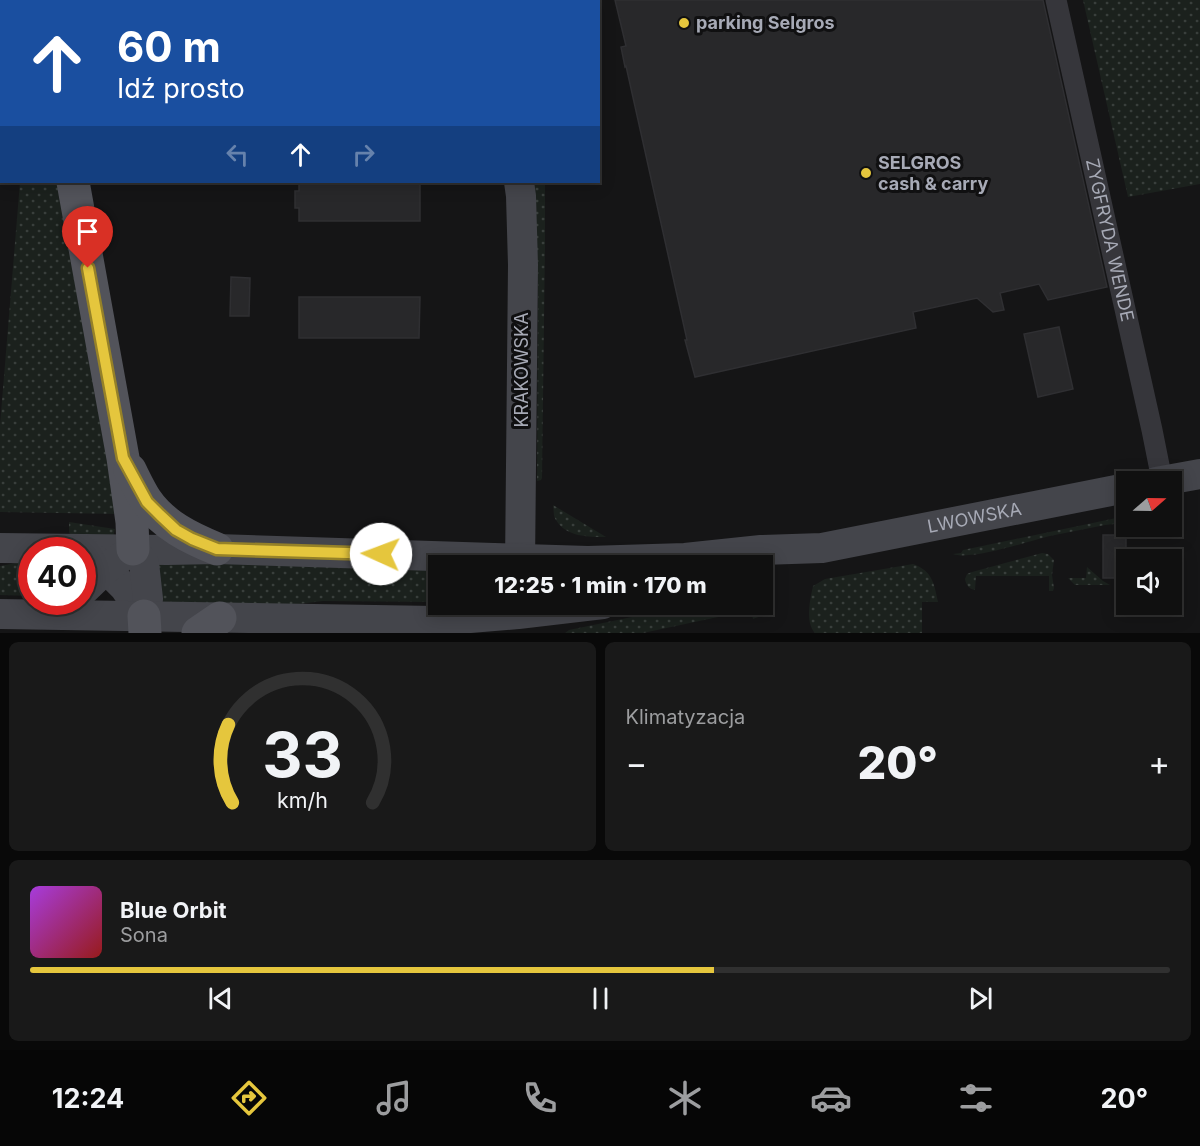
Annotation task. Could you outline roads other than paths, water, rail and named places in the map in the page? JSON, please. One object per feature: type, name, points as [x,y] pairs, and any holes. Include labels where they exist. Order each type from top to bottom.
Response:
[{"type":"main road","points":[[73,183],[123,458],[132,522],[133,549]]},
{"type":"main road","points":[[123,458],[147,502],[160,515],[176,530],[217,549]]},
{"type":"street","name":"ZYGFRYDA WENDE","points":[[1056,0],[1149,419],[1157,471]]},
{"type":"street","name":"KRAKOWSKA","points":[[519,183],[523,265],[520,555]]},
{"type":"street","points":[[1182,477],[1200,474]]},
{"type":"street","name":"LWOWSKA","points":[[714,555],[761,550],[822,548],[1116,490]]},
{"type":"street","name":"LWOWSKA","points":[[0,548],[18,548]]},
{"type":"street","name":"LWOWSKA","points":[[773,567],[822,548]]},
{"type":"street","name":"LWOWSKA","points":[[96,549],[217,549],[428,558]]},
{"type":"street","points":[[96,579],[133,549],[144,564],[148,599],[145,625]]},
{"type":"street","points":[[96,563],[106,569],[125,588],[145,625]]},
{"type":"street","points":[[0,614],[18,612]]},
{"type":"street","points":[[96,615],[145,625],[209,626],[518,617]]},
{"type":"place","name":"parking Selgros","points":[[684,23]]},
{"type":"place","name":"SELGROS cash & carry","points":[[866,173]]}]
